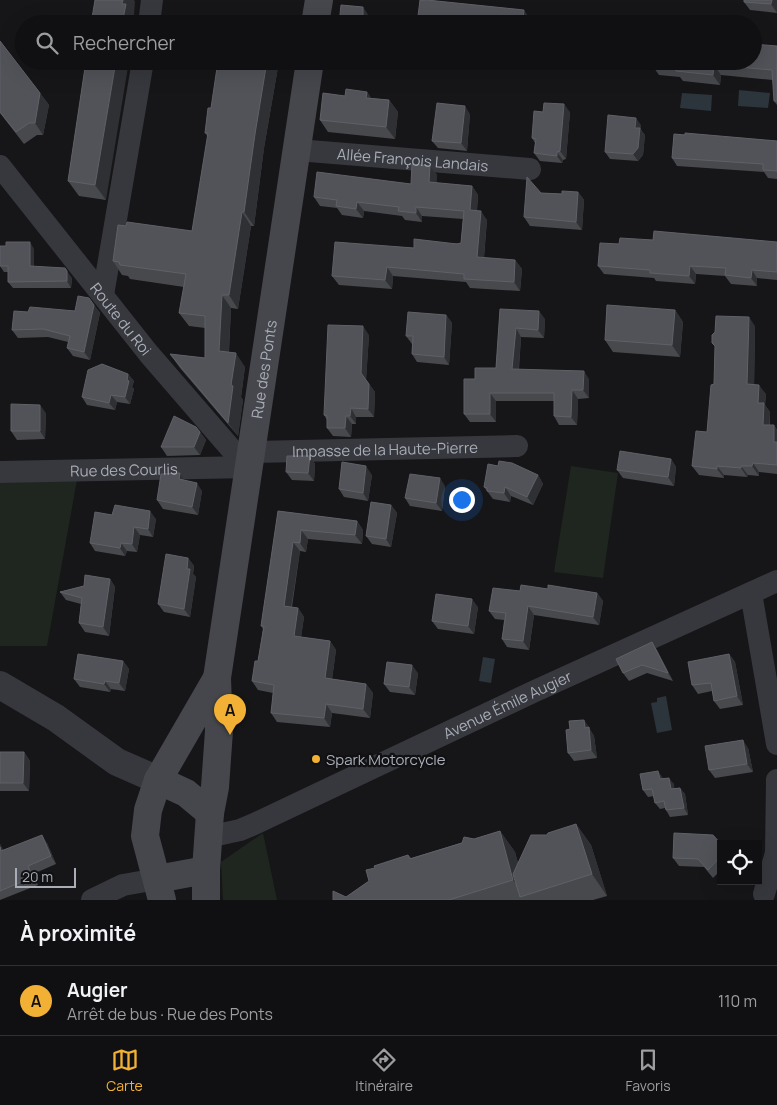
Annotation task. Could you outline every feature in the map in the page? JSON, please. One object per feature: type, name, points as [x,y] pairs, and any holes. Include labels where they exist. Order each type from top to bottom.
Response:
[{"type":"main road","points":[[316,15],[318,0]]},
{"type":"main road","name":"Rue des Ponts","points":[[206,870],[219,731],[217,678],[309,70]]},
{"type":"main road","name":"Rue des Ponts","points":[[159,889],[146,836],[148,810],[158,780],[217,678]]},
{"type":"main road","points":[[158,780],[186,793],[209,825]]},
{"type":"main road","points":[[159,889],[206,870],[206,900]]},
{"type":"street","points":[[150,15],[152,0]]},
{"type":"street","points":[[102,296],[141,70]]},
{"type":"street","name":"Allée François Landais","points":[[297,150],[530,169]]},
{"type":"street","name":"Route du Roi","points":[[0,166],[149,354],[232,450],[250,460]]},
{"type":"street","name":"Impasse de la Haute-Pierre","points":[[250,460],[517,446]]},
{"type":"street","name":"Rue des Courlis","points":[[0,472],[250,460]]},
{"type":"street","name":"Avenue Émile Augier","points":[[209,825],[240,830],[252,825],[535,691],[777,581]]},
{"type":"street","points":[[751,593],[777,744]]},
{"type":"street","points":[[0,685],[56,718],[117,762],[158,780]]},
{"type":"street","points":[[764,894],[776,853],[777,780]]},
{"type":"street","points":[[92,900],[124,884],[159,889]]},
{"type":"shaded area","points":[[739,90],[770,93],[768,108],[738,106]]},
{"type":"shaded area","points":[[682,93],[712,95],[711,111],[680,108]]},
{"type":"shaded area","points":[[571,466],[618,473],[603,578],[554,572]]},
{"type":"shaded area","points":[[77,480],[47,646],[0,646],[0,483]]},
{"type":"shaded area","points":[[483,657],[495,659],[491,683],[479,681]]},
{"type":"shaded area","points":[[666,696],[672,730],[657,733],[651,703],[657,702],[657,698]]},
{"type":"shaded area","points":[[263,833],[277,900],[223,900],[221,862]]},
{"type":"building","points":[[95,0],[123,0],[122,4],[126,4],[124,15],[92,15]]},
{"type":"building","points":[[420,0],[524,10],[523,15],[418,15]]},
{"type":"building","points":[[744,0],[772,0],[771,4],[744,2]]},
{"type":"building","points":[[341,5],[363,7],[363,15],[340,15]]},
{"type":"building","points":[[0,41],[15,60],[15,70],[22,70],[40,93],[35,123],[29,123],[16,132],[0,112]]},
{"type":"building","points":[[762,45],[777,46],[777,101],[774,101],[772,70],[762,69]]},
{"type":"building","points":[[85,70],[114,70],[95,185],[68,181]]},
{"type":"building","points":[[217,70],[266,70],[244,212],[242,212],[229,295],[222,295],[219,351],[236,353],[228,423],[170,354],[205,358],[205,316],[179,313],[186,274],[120,265],[119,262],[113,261],[118,225],[126,226],[127,222],[192,231],[208,133],[205,133],[208,108],[211,108]]},
{"type":"building","points":[[676,70],[714,70],[713,75]]},
{"type":"building","points":[[346,89],[367,92],[366,98],[389,100],[386,127],[320,120],[323,93],[345,96]]},
{"type":"building","points":[[437,103],[465,106],[461,143],[432,141]]},
{"type":"building","points":[[544,103],[564,104],[560,151],[557,152],[557,156],[534,153],[536,139],[532,138],[534,111],[543,112]]},
{"type":"building","points":[[608,115],[636,118],[635,128],[640,128],[638,148],[633,154],[605,152]]},
{"type":"building","points":[[685,133],[777,141],[777,171],[763,170],[763,164],[672,158],[674,134],[685,135]]},
{"type":"building","points":[[412,164],[430,166],[429,182],[472,186],[470,210],[481,211],[477,257],[515,260],[514,282],[464,279],[464,274],[387,267],[385,280],[332,276],[335,242],[414,248],[414,239],[461,243],[464,211],[416,207],[416,213],[398,211],[399,207],[357,202],[356,209],[336,206],[337,200],[314,197],[317,172],[411,184]]},
{"type":"building","points":[[527,177],[541,193],[562,194],[562,191],[578,192],[576,222],[524,217]]},
{"type":"building","points":[[654,231],[777,242],[777,272],[752,270],[751,278],[725,275],[726,268],[690,266],[689,276],[650,273],[650,270],[598,266],[600,243],[619,244],[620,238],[653,240]]},
{"type":"building","points":[[6,242],[30,242],[30,266],[65,268],[67,271],[67,281],[8,282],[8,266],[0,266],[0,246],[6,246]]},
{"type":"building","points":[[78,296],[89,298],[94,305],[84,352],[67,348],[70,336],[43,329],[12,330],[14,311],[28,312],[30,307],[75,311]]},
{"type":"building","points":[[607,305],[675,310],[672,345],[605,340]]},
{"type":"building","points":[[500,309],[539,311],[538,330],[516,328],[512,369],[584,371],[583,390],[572,390],[571,417],[554,416],[554,393],[490,393],[490,414],[464,414],[464,379],[475,379],[475,368],[496,368]]},
{"type":"building","points":[[408,312],[446,315],[444,357],[412,354],[413,336],[406,336]]},
{"type":"building","points":[[716,316],[749,317],[747,384],[759,385],[758,403],[764,403],[763,425],[774,425],[774,442],[777,442],[777,465],[753,463],[752,466],[741,466],[741,468],[717,466],[717,469],[692,466],[696,431],[707,432],[711,385],[714,384],[715,346],[712,343],[712,335],[715,332]]},
{"type":"building","points":[[328,325],[363,326],[361,373],[369,384],[368,409],[351,408],[350,416],[346,416],[345,428],[327,428],[327,416],[324,415]]},
{"type":"building","points":[[102,364],[128,374],[127,380],[129,381],[125,397],[111,395],[109,403],[82,397],[88,370]]},
{"type":"building","points":[[11,404],[40,405],[40,431],[11,431]]},
{"type":"building","points":[[174,416],[196,427],[200,432],[194,447],[161,447]]},
{"type":"building","points":[[620,451],[671,459],[668,477],[617,470]]},
{"type":"building","points":[[287,456],[310,456],[308,473],[286,472]]},
{"type":"building","points":[[499,461],[512,463],[538,475],[527,497],[505,487],[504,493],[487,491],[487,488],[484,487],[488,464],[498,466]]},
{"type":"building","points":[[342,462],[366,466],[363,493],[339,489]]},
{"type":"building","points":[[180,473],[179,479],[197,483],[192,507],[157,500],[161,474]]},
{"type":"building","points":[[410,474],[440,478],[436,503],[405,498]]},
{"type":"building","points":[[371,502],[391,505],[386,539],[366,536]]},
{"type":"building","points":[[115,505],[150,511],[148,529],[134,527],[132,544],[121,543],[120,548],[90,543],[95,512],[112,515]]},
{"type":"building","points":[[278,511],[357,521],[355,535],[301,530],[300,543],[293,542],[284,606],[298,608],[294,636],[330,641],[325,678],[366,684],[363,709],[326,704],[324,718],[271,713],[274,685],[252,681],[255,661],[258,661],[264,626],[261,626]]},
{"type":"building","points":[[166,554],[188,558],[187,569],[190,569],[184,609],[158,604]]},
{"type":"building","points":[[85,575],[110,579],[103,627],[79,623],[82,598],[60,592],[84,586]]},
{"type":"building","points":[[521,585],[548,589],[548,585],[597,593],[593,617],[528,606],[523,641],[502,639],[506,613],[489,611],[493,588],[520,591]]},
{"type":"building","points":[[436,594],[472,599],[468,626],[432,621]]},
{"type":"building","points":[[652,642],[668,673],[642,665],[623,673],[616,659]]},
{"type":"building","points":[[78,654],[123,661],[119,683],[105,681],[104,684],[74,679]]},
{"type":"building","points":[[729,654],[737,696],[714,701],[711,683],[692,685],[688,662]]},
{"type":"building","points":[[387,662],[412,665],[409,687],[384,684]]},
{"type":"building","points":[[584,720],[585,728],[589,727],[591,750],[568,753],[566,730],[570,729],[569,721]]},
{"type":"building","points":[[743,740],[747,764],[709,770],[705,746]]},
{"type":"building","points":[[0,752],[24,752],[23,783],[0,783]]},
{"type":"building","points":[[658,771],[660,779],[669,778],[671,789],[680,788],[684,808],[666,810],[664,801],[655,803],[652,789],[643,790],[640,774]]},
{"type":"building","points":[[576,824],[592,874],[520,897],[513,874],[531,835],[547,835],[548,833]]},
{"type":"building","points":[[500,831],[513,880],[449,900],[333,900],[333,891],[346,897],[369,881],[366,870],[375,868],[374,866],[408,855],[410,859],[462,843],[464,837],[474,839]]},
{"type":"building","points":[[674,833],[713,835],[717,840],[717,860],[708,870],[698,859],[673,858]]},
{"type":"building","points":[[42,835],[51,856],[28,866],[33,877],[0,891],[0,847],[1,851]]},
{"type":"place","name":"Augier","points":[[230,735]]},
{"type":"place","name":"Spark Motorcycle","points":[[316,759]]}]
